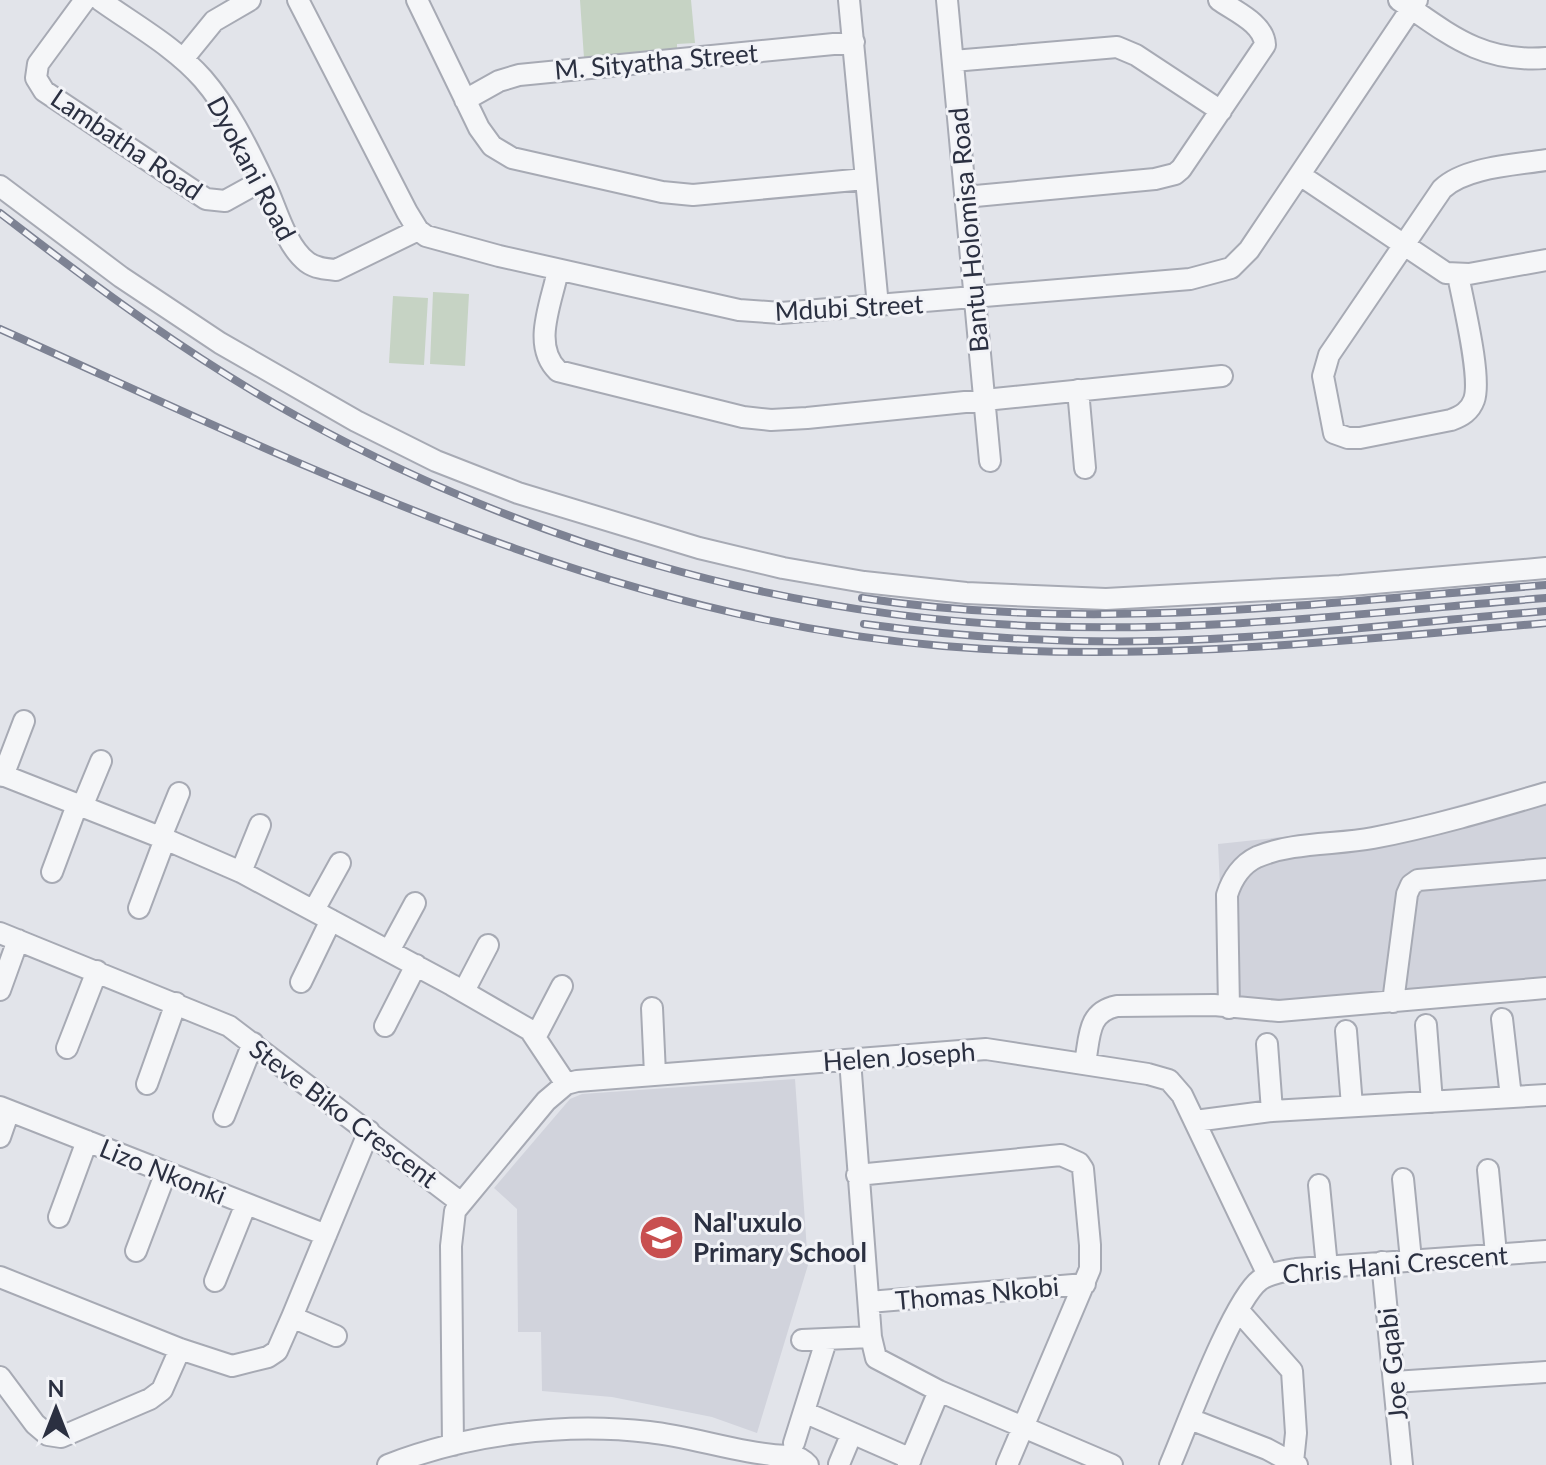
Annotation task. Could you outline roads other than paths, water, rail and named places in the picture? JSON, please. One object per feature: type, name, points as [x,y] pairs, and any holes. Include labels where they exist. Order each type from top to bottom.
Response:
[{"type":"street","name":"Lambatha Road","points":[[85,0],[38,64],[36,78],[44,91],[206,199],[225,201],[263,180]]},
{"type":"street","name":"Dyokani Road","points":[[100,0],[183,59],[217,96],[299,254],[308,263],[321,269],[336,270],[418,230]]},
{"type":"street","points":[[183,59],[214,21],[250,0]]},
{"type":"street","points":[[298,0],[418,230]]},
{"type":"street","points":[[417,0],[486,138],[500,153],[512,158],[662,192],[709,194],[865,179]]},
{"type":"street","points":[[849,0],[878,306]]},
{"type":"street","name":"Bantu Holomisa Road","points":[[947,0],[990,461]]},
{"type":"street","points":[[965,197],[1166,177],[1181,169],[1265,45],[1262,32],[1219,0]]},
{"type":"street","points":[[1409,3],[1457,40],[1481,52],[1506,58],[1546,58]]},
{"type":"street","name":"Mdubi Street","points":[[418,230],[436,241],[759,312],[974,299],[1190,279],[1222,272],[1239,262],[1249,250],[1409,3]]},
{"type":"street","name":"M. Sityatha Street","points":[[465,100],[499,81],[519,75],[854,42]]},
{"type":"street","points":[[953,61],[1117,47],[1136,55],[1221,111]]},
{"type":"street","points":[[1458,275],[1477,383],[1471,407],[1451,420],[1360,438],[1340,437],[1331,426],[1324,389],[1324,367],[1329,355],[1449,182],[1467,174],[1546,160]]},
{"type":"street","points":[[1300,175],[1446,273],[1458,275],[1546,260]]},
{"type":"street","points":[[0,186],[121,277],[220,343],[356,421],[436,461],[518,493],[699,548],[783,568],[864,582],[966,593],[1077,598],[1340,586],[1546,568]]},
{"type":"street","points":[[558,270],[544,347],[552,365],[566,374],[758,420],[807,418],[1222,376]]},
{"type":"street","points":[[1078,390],[1085,468]]},
{"type":"street","points":[[24,721],[2,775],[241,872],[464,991],[523,1025],[536,1036],[566,1084],[546,1101],[460,1202]]},
{"type":"street","points":[[52,872],[101,761]]},
{"type":"street","points":[[139,908],[179,793]]},
{"type":"street","points":[[1229,1008],[1227,895],[1234,879],[1251,861],[1277,851],[1399,833],[1546,793]]},
{"type":"street","points":[[241,872],[260,825]]},
{"type":"street","points":[[301,982],[340,863]]},
{"type":"street","points":[[1393,1002],[1407,894],[1413,883],[1418,880],[1546,869]]},
{"type":"street","points":[[389,951],[415,903]]},
{"type":"street","points":[[0,990],[9,937]]},
{"type":"street","name":"Steve Biko Crescent","points":[[9,937],[229,1026],[460,1202],[454,1216],[451,1246],[453,1445]]},
{"type":"street","points":[[464,991],[488,945]]},
{"type":"street","points":[[385,1026],[416,965]]},
{"type":"street","points":[[67,1048],[97,971]]},
{"type":"street","points":[[536,1036],[562,986]]},
{"type":"street","points":[[1085,1063],[1093,1021],[1102,1010],[1117,1006],[1214,1005],[1279,1011],[1546,988]]},
{"type":"street","points":[[147,1084],[176,1003]]},
{"type":"street","points":[[652,1008],[655,1074]]},
{"type":"street","points":[[1502,1019],[1511,1097]]},
{"type":"street","points":[[1426,1025],[1432,1102]]},
{"type":"street","points":[[1346,1031],[1352,1106]]},
{"type":"street","points":[[224,1116],[253,1043]]},
{"type":"street","points":[[1267,1044],[1272,1111]]},
{"type":"street","name":"Helen Joseph","points":[[566,1084],[973,1049],[1148,1074],[1169,1080],[1176,1086],[1268,1275]]},
{"type":"street","points":[[850,1060],[874,1354],[881,1363],[939,1391],[1112,1465]]},
{"type":"street","points":[[1195,1121],[1272,1111],[1546,1095]]},
{"type":"street","points":[[0,1137],[5,1109]]},
{"type":"street","name":"Lizo Nkonki","points":[[5,1109],[326,1235]]},
{"type":"street","points":[[0,1277],[180,1349],[232,1366],[268,1357],[277,1351],[369,1131]]},
{"type":"street","points":[[59,1217],[87,1141]]},
{"type":"street","points":[[857,1175],[1061,1155],[1079,1163],[1084,1178],[1091,1257],[1085,1284],[1007,1465]]},
{"type":"street","points":[[1488,1170],[1496,1254]]},
{"type":"street","points":[[136,1251],[166,1172]]},
{"type":"street","points":[[1403,1179],[1411,1260]]},
{"type":"street","points":[[1319,1185],[1327,1267]]},
{"type":"street","points":[[215,1281],[246,1204]]},
{"type":"street","name":"Chris Hani Crescent","points":[[1170,1465],[1238,1310],[1253,1286],[1268,1275],[1296,1269],[1546,1251]]},
{"type":"street","name":"Joe Gqabi","points":[[1382,1262],[1402,1465]]},
{"type":"street","name":"Thomas Nkobi","points":[[869,1302],[1085,1284]]},
{"type":"street","points":[[1190,1419],[1264,1457],[1295,1464],[1292,1371],[1238,1310]]},
{"type":"street","points":[[292,1317],[336,1336]]},
{"type":"street","points":[[802,1340],[871,1337]]},
{"type":"street","points":[[786,1455],[804,1412],[826,1341]]},
{"type":"street","points":[[0,1377],[35,1424],[48,1435],[61,1437],[150,1399],[162,1390],[180,1349]]},
{"type":"street","points":[[1394,1382],[1546,1372]]},
{"type":"street","points":[[804,1412],[910,1462],[939,1391]]},
{"type":"street","points":[[388,1465],[453,1445],[516,1435],[584,1430],[646,1432],[741,1451],[786,1455],[802,1459],[808,1465]]},
{"type":"street","points":[[839,1464],[852,1433]]},
{"type":"street","points":[[741,1451],[761,1465]]},
{"type":"railway","points":[[0,213],[184,347],[300,418],[386,462],[474,501],[564,536],[655,565],[843,607],[938,619],[1034,626],[1226,624],[1546,598]]},
{"type":"railway","points":[[0,329],[343,482],[459,528],[576,569],[696,604],[818,630],[943,646],[1094,652],[1244,648],[1546,623]]},
{"type":"railway","points":[[862,598],[948,608],[1118,614],[1290,606],[1546,585]]},
{"type":"railway","points":[[864,624],[1009,638],[1154,641],[1301,633],[1546,611]]},
{"type":"place","name":"Nal'uxulo Primary School","points":[[662,1237]]}]
